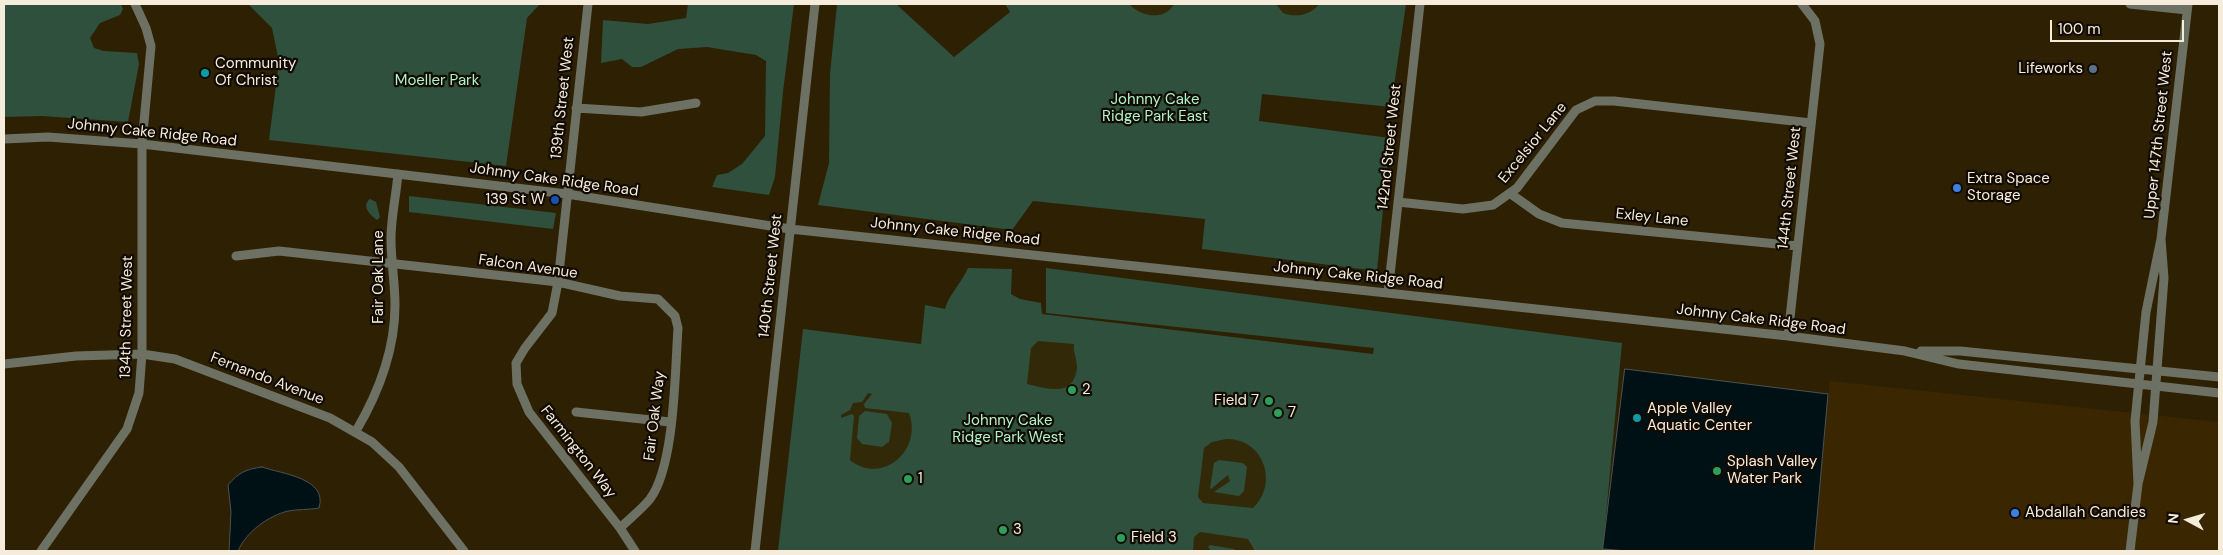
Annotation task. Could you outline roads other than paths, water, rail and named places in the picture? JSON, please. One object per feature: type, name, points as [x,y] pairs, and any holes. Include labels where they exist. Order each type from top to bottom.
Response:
[{"type":"street","name":"134th Street West","points":[[41,551],[127,429],[139,393],[142,354],[142,144],[150,46],[146,28],[135,4]]},
{"type":"street","name":"139th Street West","points":[[566,194],[588,4]]},
{"type":"street","name":"140th Street West","points":[[755,551],[815,4]]},
{"type":"street","name":"142nd Street West","points":[[1388,292],[1420,4]]},
{"type":"street","name":"144th Street West","points":[[1788,336],[1820,44],[1815,21],[1802,4]]},
{"type":"street","points":[[2130,4],[2187,7]]},
{"type":"street","name":"Upper 147th Street West","points":[[2138,484],[2135,422],[2140,368],[2146,312],[2161,239],[2187,7]]},
{"type":"street","name":"Excelsior Lane","points":[[1398,202],[1473,210],[1493,205],[1511,194],[1568,119],[1581,106],[1595,101],[1624,102],[1811,123]]},
{"type":"street","points":[[576,108],[641,112],[696,103]]},
{"type":"street","name":"Johnny Cake Ridge Road","points":[[4,139],[48,137],[142,144],[566,194],[790,229],[1788,336],[1905,351],[1958,364],[2219,393]]},
{"type":"street","name":"Fair Oak Lane","points":[[356,431],[376,394],[389,355],[395,306],[391,237],[398,174]]},
{"type":"street","name":"Farmington Way","points":[[566,194],[558,282],[552,313],[516,363],[518,384],[529,412],[620,528],[635,551]]},
{"type":"street","name":"Exley Lane","points":[[1511,194],[1539,214],[1568,224],[1798,246]]},
{"type":"street","name":"Upper 147th Street West","points":[[2130,551],[2138,484],[2153,422],[2154,370],[2164,278],[2161,239]]},
{"type":"street","name":"Falcon Avenue","points":[[236,256],[279,251],[558,282],[620,296],[658,298]]},
{"type":"street","name":"Fair Oak Way","points":[[620,528],[650,499],[660,482],[670,422],[678,328],[675,316],[658,298]]},
{"type":"street","name":"Johnny Cake Ridge Road","points":[[1905,351],[1960,351],[2219,377]]},
{"type":"street","name":"Fernando Avenue","points":[[4,364],[76,356],[142,354],[175,359],[330,418],[356,431],[372,442],[399,467],[464,551]]},
{"type":"street","points":[[576,412],[670,422]]},
{"type":"place","name":"Lifeworks","points":[[2093,69]]},
{"type":"place","name":"Community Of Christ","points":[[205,73]]},
{"type":"place","name":"Extra Space Storage","points":[[1957,188]]},
{"type":"place","name":"139 St W","points":[[555,200]]},
{"type":"place","name":"2","points":[[1072,390]]},
{"type":"place","name":"Field 7","points":[[1269,401]]},
{"type":"place","name":"7","points":[[1278,413]]},
{"type":"place","name":"Apple Valley Aquatic Center","points":[[1637,418]]},
{"type":"place","name":"Splash Valley Water Park","points":[[1717,471]]},
{"type":"place","name":"1","points":[[908,479]]},
{"type":"place","name":"Abdallah Candies","points":[[2015,513]]},
{"type":"place","name":"3","points":[[1003,530]]},
{"type":"place","name":"Field 3","points":[[1121,538]]},
{"type":"park label","name":"Moeller Park","points":[[437,81]]},
{"type":"park label","name":"Johnny Cake Ridge Park East","points":[[1155,108]]},
{"type":"park label","name":"Johnny Cake Ridge Park West","points":[[1008,430]]}]
